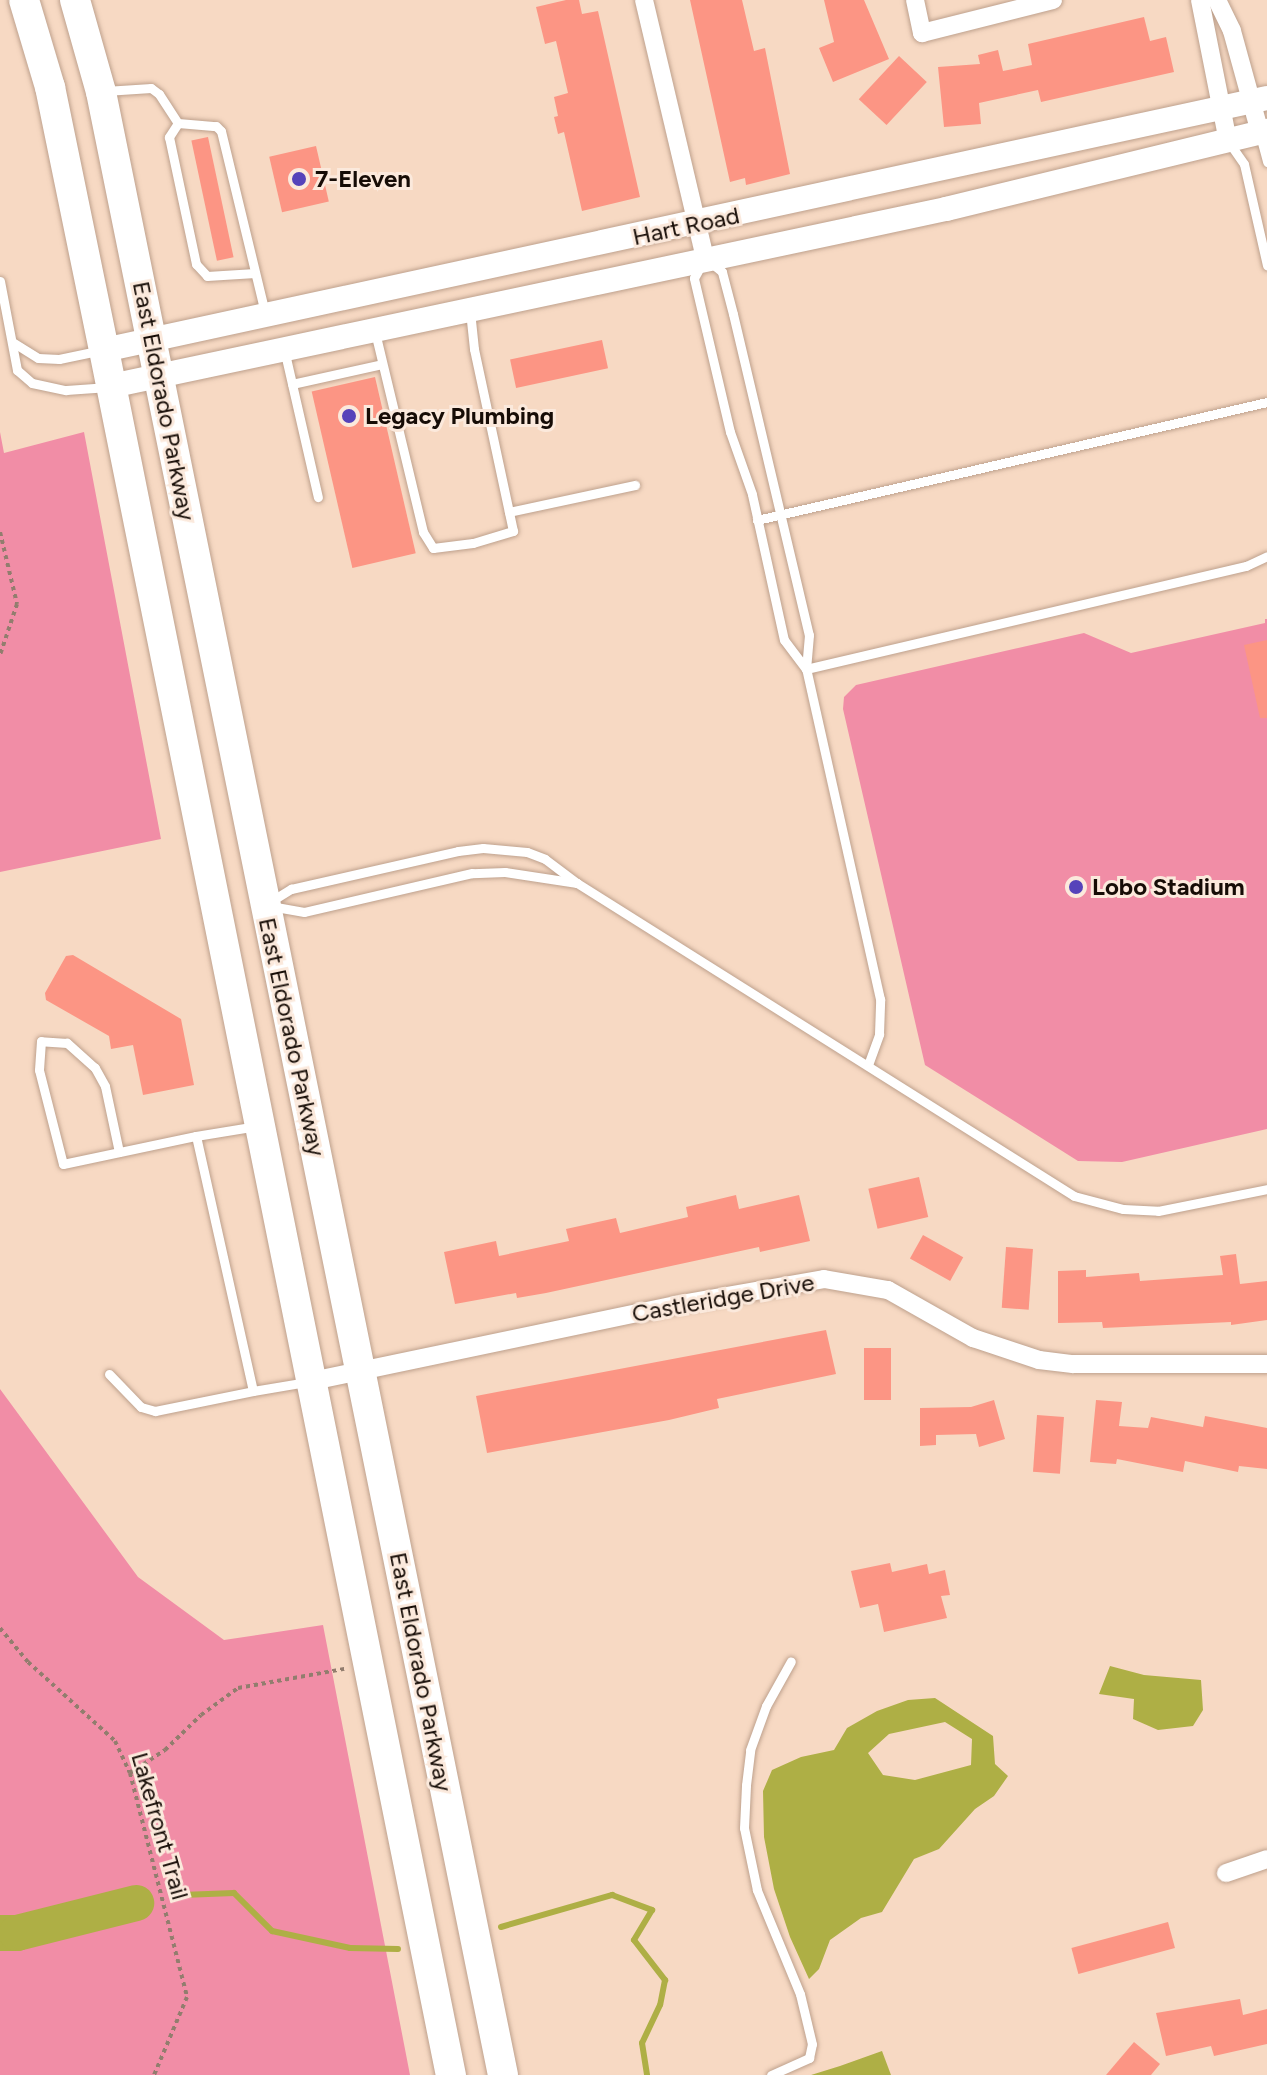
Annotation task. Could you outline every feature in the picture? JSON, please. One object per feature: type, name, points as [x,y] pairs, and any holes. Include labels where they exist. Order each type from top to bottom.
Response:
[{"type":"main road","name":"East Eldorado Parkway","points":[[24,0],[50,87],[451,2075]]},
{"type":"main road","name":"East Eldorado Parkway","points":[[75,0],[101,92],[160,376],[503,2075]]},
{"type":"street","points":[[644,0],[705,258]]},
{"type":"street","points":[[915,0],[922,33],[1053,0]]},
{"type":"street","points":[[1200,0],[1228,141]]},
{"type":"street","points":[[1217,0],[1259,99],[1263,132]]},
{"type":"street","name":"Hart Road","points":[[104,350],[696,224],[1259,99]]},
{"type":"street","name":"Hart Road","points":[[111,386],[946,209],[1263,132]]},
{"type":"street","points":[[462,274],[470,309]]},
{"type":"street","name":"Castleridge Drive","points":[[312,1381],[675,1305],[824,1279],[888,1290],[973,1338],[1039,1360],[1267,1364]]},
{"type":"street","points":[[1226,1873],[1267,1859]]},
{"type":"lane","points":[[101,92],[151,88],[159,94],[178,123]]},
{"type":"lane","points":[[178,123],[216,126],[221,131],[265,315]]},
{"type":"lane","points":[[178,123],[169,137],[196,264],[207,276],[255,273]]},
{"type":"lane","points":[[1263,132],[1267,162]]},
{"type":"lane","points":[[1228,141],[1244,164],[1267,265]]},
{"type":"lane","points":[[806,669],[784,640],[757,520],[732,440],[694,278],[705,258],[722,272],[809,635],[806,669],[880,999],[879,1034],[868,1065]]},
{"type":"lane","points":[[0,281],[4,319],[14,343],[17,370],[32,383],[66,390],[111,386]]},
{"type":"lane","points":[[374,330],[423,532],[433,548],[473,543],[513,531],[474,349],[470,309]]},
{"type":"lane","points":[[14,343],[38,358],[59,359],[104,350]]},
{"type":"lane","points":[[284,349],[318,497]]},
{"type":"lane","points":[[292,384],[382,364]]},
{"type":"lane","points":[[757,520],[1267,402]]},
{"type":"lane","points":[[509,512],[635,485]]},
{"type":"lane","points":[[806,669],[1246,566],[1267,556]]},
{"type":"lane","points":[[265,905],[291,889],[483,848],[527,852],[545,859],[577,883],[868,1065],[1042,1179],[1090,1202],[1123,1209],[1158,1211],[1267,1189]]},
{"type":"lane","points":[[265,905],[304,912],[472,873],[505,872],[577,883]]},
{"type":"lane","points":[[119,1152],[105,1086],[95,1068],[67,1043],[41,1041],[39,1070],[63,1164],[260,1125]]},
{"type":"lane","points":[[196,1136],[253,1391]]},
{"type":"lane","points":[[109,1374],[141,1407],[155,1411],[312,1381]]},
{"type":"lane","points":[[771,2075],[809,2058],[812,2044],[800,1994],[757,1890],[744,1828],[750,1750],[766,1706],[791,1661]]},
{"type":"path","points":[[0,532],[17,604],[0,655]]},
{"type":"path","name":"Lakefront Trail","points":[[0,1628],[28,1662],[115,1741],[130,1773],[187,1997],[154,2075]]},
{"type":"path","points":[[130,1773],[165,1750],[201,1715],[238,1688],[348,1668]]},
{"type":"shaded area","points":[[0,432],[4,453],[84,432],[161,839],[0,872]]},
{"type":"shaded area","name":"Lobo Stadium","points":[[1265,619],[1267,1129],[1122,1162],[1078,1161],[925,1065],[843,709],[844,697],[856,685],[1084,633],[1131,653],[1265,623]]},
{"type":"shaded area","points":[[0,1389],[138,1577],[224,1640],[323,1625],[410,2075],[0,2075]]},
{"type":"shaded area","points":[[1110,1666],[1144,1675],[1201,1680],[1203,1710],[1193,1726],[1158,1730],[1133,1719],[1134,1699],[1099,1694]]},
{"type":"shaded area","points":[[935,1698],[993,1736],[995,1764],[1008,1776],[994,1796],[975,1809],[939,1849],[914,1859],[882,1912],[861,1918],[830,1940],[819,1969],[809,1979],[790,1937],[774,1889],[764,1837],[763,1791],[772,1770],[801,1757],[834,1750],[847,1728],[877,1711],[908,1700]],"holes":[[[945,1722],[972,1739],[971,1765],[915,1780],[883,1775],[868,1753],[889,1734]]]},
{"type":"shaded area","points":[[882,2051],[891,2075],[811,2075],[840,2066]]},
{"type":"building","points":[[579,0],[582,14],[598,11],[640,197],[582,211],[564,132],[558,134],[554,117],[558,116],[554,97],[568,93],[556,41],[545,44],[536,7]]},
{"type":"building","points":[[690,0],[742,0],[754,51],[765,48],[790,174],[746,185],[745,178],[730,182]]},
{"type":"building","points":[[824,0],[864,0],[889,59],[833,82],[819,48],[834,42]]},
{"type":"building","points":[[1144,17],[1150,41],[1166,37],[1174,72],[1041,102],[1038,90],[979,103],[981,124],[944,127],[938,67],[980,64],[978,55],[998,50],[1003,71],[1032,65],[1028,44]]},
{"type":"building","points":[[899,56],[927,82],[887,125],[859,99]]},
{"type":"building","points":[[208,137],[234,257],[217,261],[191,141]]},
{"type":"building","name":"7-Eleven","points":[[316,146],[329,202],[282,212],[269,157]]},
{"type":"building","points":[[602,340],[608,368],[516,388],[510,360]]},
{"type":"building","points":[[375,377],[416,553],[352,568],[312,392]]},
{"type":"building","points":[[1267,640],[1267,718],[1260,718],[1244,645]]},
{"type":"building","points":[[73,955],[181,1019],[194,1085],[143,1095],[133,1045],[111,1049],[109,1036],[46,1000],[45,993],[66,956]]},
{"type":"building","points":[[919,1177],[928,1217],[878,1229],[868,1189]]},
{"type":"building","points":[[736,1195],[739,1209],[799,1195],[810,1241],[760,1252],[759,1247],[546,1293],[517,1298],[516,1293],[455,1304],[444,1252],[496,1241],[499,1256],[569,1241],[566,1229],[616,1218],[620,1233],[688,1217],[686,1207]]},
{"type":"building","points":[[923,1235],[963,1257],[950,1281],[910,1259]]},
{"type":"building","points":[[1006,1247],[1033,1249],[1029,1310],[1002,1308]]},
{"type":"building","points":[[1236,1254],[1240,1284],[1267,1281],[1267,1320],[1231,1325],[1231,1322],[1103,1328],[1102,1322],[1058,1323],[1058,1271],[1086,1270],[1086,1277],[1139,1273],[1140,1281],[1223,1275],[1220,1256]]},
{"type":"building","points":[[826,1330],[836,1374],[717,1399],[719,1408],[669,1420],[487,1453],[476,1396]]},
{"type":"building","points":[[864,1348],[891,1348],[891,1400],[864,1400]]},
{"type":"building","points":[[994,1400],[1005,1439],[979,1447],[976,1434],[936,1435],[936,1445],[920,1446],[920,1408],[971,1407]]},
{"type":"building","points":[[1096,1400],[1122,1402],[1119,1426],[1148,1428],[1151,1417],[1203,1427],[1205,1416],[1267,1428],[1267,1469],[1239,1466],[1238,1472],[1185,1461],[1183,1472],[1117,1459],[1116,1464],[1090,1462]]},
{"type":"building","points":[[1037,1415],[1064,1417],[1060,1474],[1033,1472]]},
{"type":"building","points":[[890,1563],[892,1572],[927,1564],[929,1574],[945,1570],[950,1595],[941,1596],[947,1618],[884,1632],[878,1604],[860,1608],[851,1571]]},
{"type":"building","points":[[1168,1922],[1175,1948],[1078,1974],[1071,1948]]},
{"type":"building","points":[[1240,1999],[1243,2015],[1267,2009],[1267,2044],[1214,2056],[1211,2046],[1166,2056],[1156,2013]]},
{"type":"building","points":[[1134,2042],[1160,2064],[1151,2075],[1106,2075]]},
{"type":"waterway","points":[[182,1895],[234,1893],[272,1931],[350,1948],[398,1949]]},
{"type":"waterway","points":[[501,1927],[612,1895],[652,1910],[634,1940],[665,1980],[660,2005],[642,2043],[647,2075]]},
{"type":"waterway","points":[[0,1933],[17,1933],[136,1903]]},
{"type":"place","name":"7-Eleven","points":[[299,179]]},
{"type":"place","name":"Legacy Plumbing","points":[[349,416]]},
{"type":"place","name":"Lobo Stadium","points":[[1076,887]]}]
